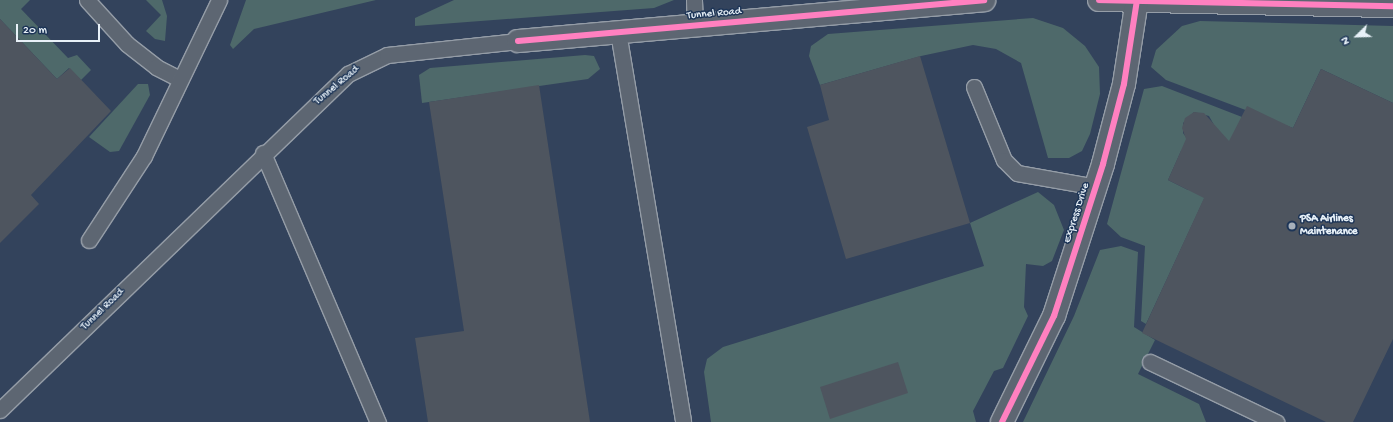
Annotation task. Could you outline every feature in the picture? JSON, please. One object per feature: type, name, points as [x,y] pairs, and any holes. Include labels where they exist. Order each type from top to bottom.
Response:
[{"type":"street","name":"Tunnel Road","points":[[518,41],[984,0]]},
{"type":"street","points":[[1099,0],[1393,6]]},
{"type":"street","name":"Express Drive","points":[[1002,422],[1054,316],[1096,187],[1124,84],[1137,1]]},
{"type":"lane","points":[[87,0],[126,44],[156,67],[180,79]]},
{"type":"lane","points":[[89,240],[144,156],[219,0]]},
{"type":"lane","points":[[694,0],[695,25]]},
{"type":"lane","points":[[618,32],[683,422]]},
{"type":"lane","name":"Tunnel Road","points":[[0,410],[263,153],[348,74],[367,62],[424,49],[518,41]]},
{"type":"lane","points":[[974,87],[1004,160],[1017,173],[1096,187]]},
{"type":"lane","points":[[263,153],[378,422]]},
{"type":"lane","points":[[1150,362],[1247,416],[1276,422]]},
{"type":"shaded area","points":[[0,0],[1393,0],[1393,422],[0,422]]},
{"type":"green space","points":[[0,0],[30,0],[21,9],[68,58],[77,55],[91,70],[81,80],[69,68],[57,79],[0,19]]},
{"type":"green space","points":[[146,0],[162,0],[167,16],[165,41],[155,39],[146,31],[161,15]]},
{"type":"green space","points":[[246,0],[376,0],[254,29],[233,49],[230,45]]},
{"type":"green space","points":[[454,0],[674,0],[654,8],[415,26],[415,18]]},
{"type":"green space","points":[[1033,18],[1063,28],[1085,46],[1099,67],[1100,94],[1090,134],[1082,151],[1069,158],[1048,158],[1021,63],[996,49],[973,45],[921,56],[820,85],[809,56],[811,46],[828,34]]},
{"type":"green space","points":[[1200,21],[1393,26],[1393,103],[1321,69],[1293,128],[1166,80],[1151,67],[1156,50],[1182,26]]},
{"type":"green space","points":[[585,55],[594,56],[600,69],[588,79],[422,103],[419,75],[430,68]]},
{"type":"green space","points":[[138,84],[148,84],[150,95],[119,151],[110,152],[89,137]]},
{"type":"green space","points":[[1162,86],[1242,117],[1146,324],[1141,321],[1145,246],[1121,237],[1107,224],[1144,89]],"holes":[[[1194,112],[1209,116],[1214,125],[1189,141],[1183,133],[1183,123]],[[1181,151],[1188,190],[1168,180]]]},
{"type":"green space","points":[[1038,192],[1054,205],[1064,230],[1052,261],[1043,266],[1026,264],[1024,307],[1028,316],[1003,368],[994,371],[973,411],[976,422],[711,422],[704,372],[707,359],[723,347],[984,266],[970,223]]},
{"type":"green space","points":[[1121,246],[1138,252],[1134,327],[1155,340],[1138,374],[1199,404],[1206,422],[1023,422],[1074,316],[1100,250]]},
{"type":"building","points":[[0,19],[57,79],[70,68],[111,111],[31,195],[39,204],[0,243]]},
{"type":"building","points":[[920,56],[970,223],[846,259],[807,127],[829,120],[820,85]]},
{"type":"building","name":"PSA Airlines Maintenance","points":[[1321,69],[1393,103],[1393,339],[1353,422],[1326,422],[1142,333],[1204,198],[1168,180],[1186,139],[1182,128],[1185,118],[1194,112],[1204,113],[1229,141],[1247,106],[1293,128]]},
{"type":"building","points":[[539,85],[590,422],[428,422],[415,338],[464,331],[429,102]]},
{"type":"building","points":[[898,362],[908,393],[830,419],[820,387]]},
{"type":"cycle path","points":[[518,41],[984,0]]},
{"type":"cycle path","points":[[1099,0],[1393,6]]},
{"type":"cycle path","points":[[1002,422],[1054,316],[1103,164],[1124,84],[1137,0]]},
{"type":"place","name":"PSA Airlines Maintenance","points":[[1292,226]]}]
